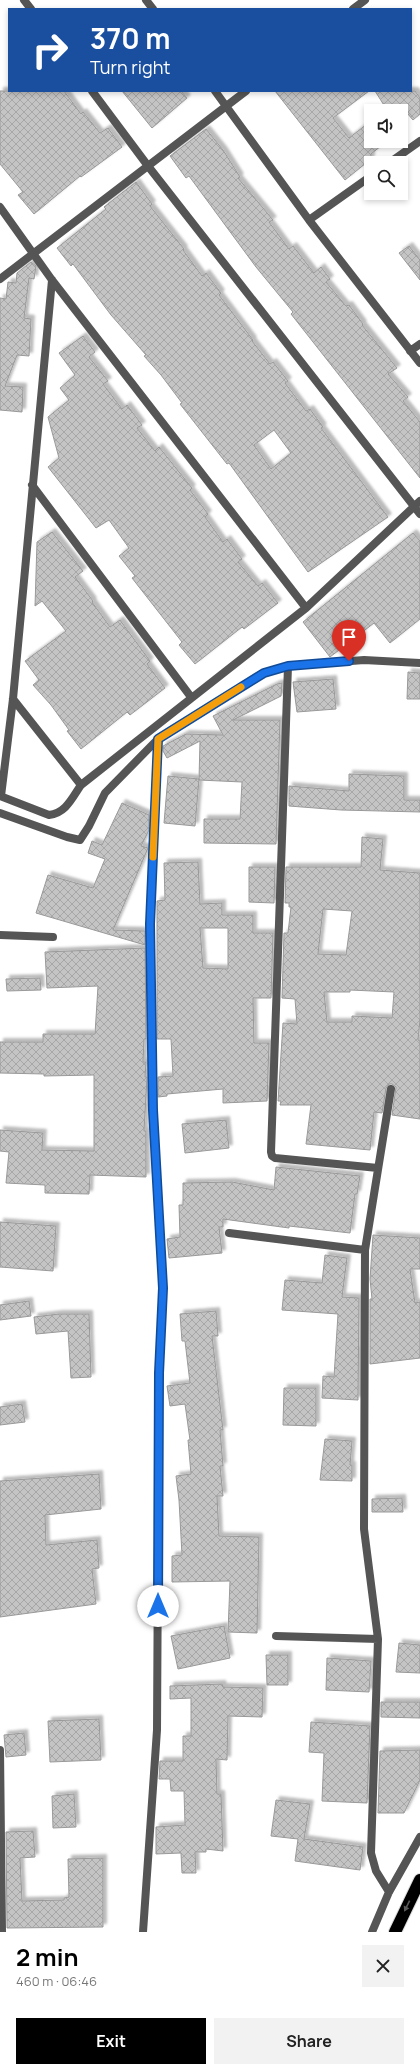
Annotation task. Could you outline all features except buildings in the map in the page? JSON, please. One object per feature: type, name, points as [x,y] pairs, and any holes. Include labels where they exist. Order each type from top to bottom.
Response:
[{"type":"highway","points":[[395,1932],[420,1880]]},
{"type":"street","points":[[24,0],[30,8]]},
{"type":"street","points":[[146,0],[152,8]]},
{"type":"street","points":[[354,8],[365,0]]},
{"type":"street","points":[[93,92],[148,166],[417,503],[420,514]]},
{"type":"street","points":[[216,92],[309,220],[420,363]]},
{"type":"street","points":[[0,279],[245,92]]},
{"type":"street","points":[[399,156],[420,141]]},
{"type":"street","points":[[309,220],[364,181]]},
{"type":"street","points":[[0,207],[52,280],[306,608]]},
{"type":"street","points":[[52,280],[13,699],[0,796],[49,815],[57,814],[65,810],[81,785],[306,608],[417,503]]},
{"type":"street","points":[[410,351],[420,344]]},
{"type":"street","points":[[32,485],[191,697]]},
{"type":"street","points":[[0,813],[67,838],[80,840],[89,826],[105,793],[158,739],[264,673],[288,666],[364,660],[420,663]]},
{"type":"street","points":[[288,666],[271,1152],[272,1156],[275,1158],[378,1168]]},
{"type":"street","points":[[13,699],[81,785]]},
{"type":"street","points":[[143,1932],[157,1730],[159,1373],[163,1288],[153,1110],[150,924],[158,739]]},
{"type":"street","points":[[0,935],[53,937]]},
{"type":"street","points":[[389,1892],[376,1871],[370,1853],[378,1639],[364,1529],[365,1250],[390,1089]]},
{"type":"street","points":[[229,1233],[365,1250]]},
{"type":"street","points":[[276,1636],[378,1639]]},
{"type":"street","points":[[0,1750],[2,1932]]},
{"type":"street","points":[[372,1932],[389,1892],[420,1837]]},
{"type":"slow traffic","points":[[153,857],[158,739],[241,687]]},
{"type":"route","points":[[158,1606],[159,1373],[163,1288],[153,1110],[150,924],[158,739],[215,702],[264,673],[288,666],[349,661]]}]
